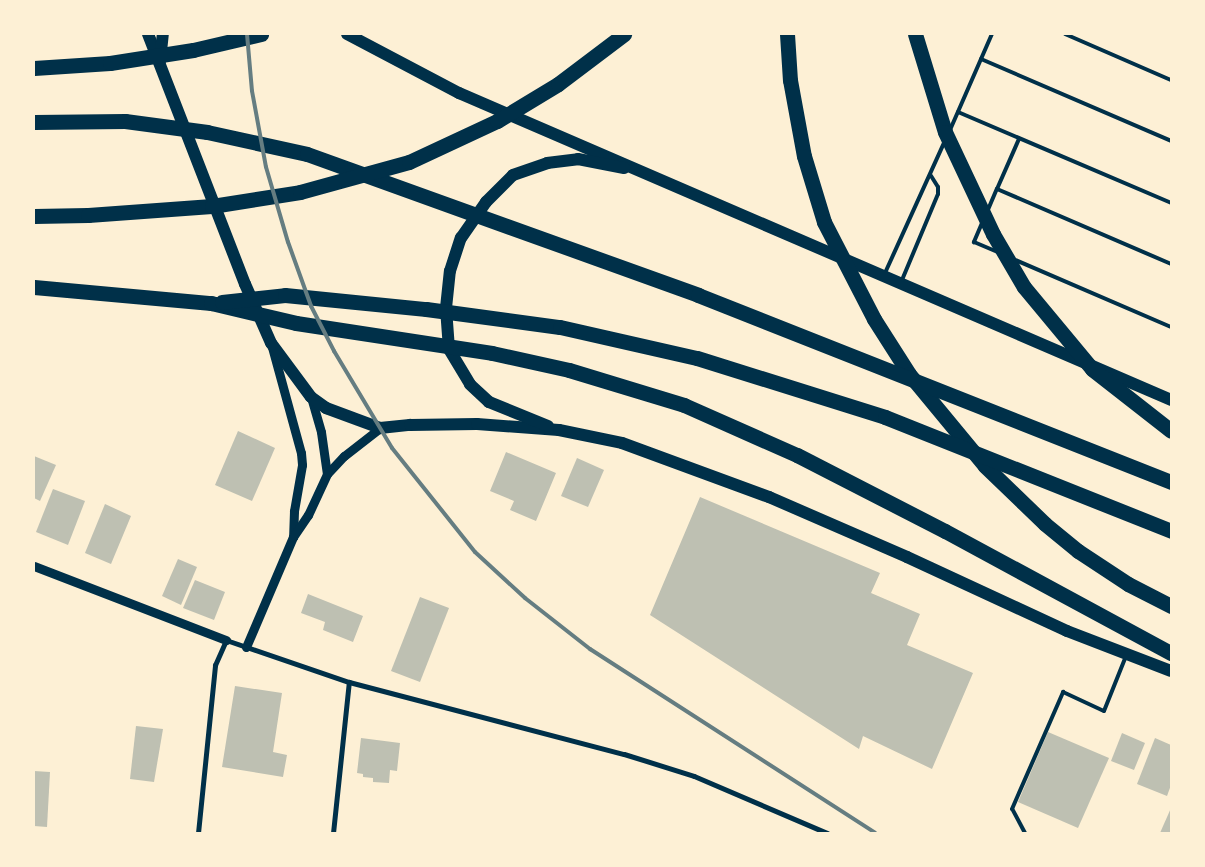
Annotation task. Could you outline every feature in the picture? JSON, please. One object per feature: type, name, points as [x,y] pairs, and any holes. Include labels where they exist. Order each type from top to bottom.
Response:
[{"type":"highway","points":[[34,68],[110,63],[193,50],[261,34]]},
{"type":"highway","points":[[34,216],[88,216],[212,206],[300,192],[409,162],[497,121],[558,84],[624,34]]},
{"type":"highway","points":[[787,34],[790,80],[804,156],[821,212],[874,319],[909,374],[943,418],[985,466],[1045,524],[1078,551],[1128,584],[1171,606]]},
{"type":"highway","points":[[915,34],[945,132],[993,234],[1024,287],[1092,368],[1171,431]]},
{"type":"highway","points":[[34,122],[125,121],[207,132],[307,154],[698,295],[1171,482]]},
{"type":"highway","points":[[34,287],[211,303],[296,323],[492,353],[569,370],[684,405],[797,455],[945,531],[1171,653]]},
{"type":"highway","points":[[211,303],[285,296],[426,309],[560,327],[697,358],[885,417],[1171,532]]},
{"type":"main road","points":[[148,34],[245,284],[271,343],[311,397],[338,414],[380,428],[410,425],[477,424],[559,430],[622,444],[769,497],[1067,631],[1171,671]]},
{"type":"main road","points":[[160,64],[164,34]]},
{"type":"main road","points":[[347,34],[459,93],[651,174],[1171,400]]},
{"type":"main road","points":[[559,430],[489,402],[470,384],[449,350],[446,308],[450,271],[458,246],[486,202],[513,175],[547,163],[578,159],[651,174]]},
{"type":"street","points":[[271,343],[301,453],[302,464],[294,511],[293,537]]},
{"type":"street","points":[[311,397],[321,432],[327,474]]},
{"type":"street","points":[[246,647],[293,537],[308,515],[327,474],[344,456],[380,428]]},
{"type":"street","points":[[34,566],[226,640],[349,682],[624,754],[694,776],[826,833]]},
{"type":"street","points":[[198,833],[215,666],[226,640]]},
{"type":"street","points":[[332,833],[349,682]]},
{"type":"lane","points":[[884,275],[992,34]]},
{"type":"lane","points":[[1065,34],[1171,80]]},
{"type":"lane","points":[[981,59],[1171,141]]},
{"type":"lane","points":[[958,112],[1171,203]]},
{"type":"lane","points":[[1019,139],[974,242],[1171,327]]},
{"type":"lane","points":[[901,282],[938,194],[938,187],[930,176]]},
{"type":"lane","points":[[997,189],[1171,264]]},
{"type":"lane","points":[[1026,833],[1012,809],[1063,692],[1104,711],[1126,654]]},
{"type":"building","points":[[238,431],[275,448],[252,501],[215,485]]},
{"type":"building","points":[[506,452],[556,473],[536,521],[510,510],[514,501],[490,491]]},
{"type":"building","points":[[34,456],[56,465],[40,501],[34,498]]},
{"type":"building","points":[[577,458],[604,470],[588,507],[561,496]]},
{"type":"building","points":[[53,489],[85,501],[68,545],[36,532]]},
{"type":"building","points":[[700,497],[880,573],[871,593],[920,614],[907,645],[973,673],[932,769],[863,736],[859,749],[650,615]]},
{"type":"building","points":[[105,504],[131,516],[111,564],[85,553]]},
{"type":"building","points":[[178,559],[197,567],[181,605],[162,596]]},
{"type":"building","points":[[195,580],[225,592],[214,620],[183,608]]},
{"type":"building","points":[[308,594],[363,616],[353,642],[323,630],[325,622],[301,613]]},
{"type":"building","points":[[420,597],[449,608],[420,682],[391,671]]},
{"type":"building","points":[[235,686],[282,693],[273,752],[287,755],[283,777],[222,767]]},
{"type":"building","points":[[136,726],[163,729],[154,782],[130,779]]},
{"type":"building","points":[[1048,732],[1109,758],[1078,828],[1018,802]]},
{"type":"building","points":[[1122,733],[1145,743],[1134,770],[1111,761]]},
{"type":"building","points":[[361,738],[400,743],[397,771],[390,770],[389,783],[373,782],[373,778],[363,777],[363,774],[357,773]]},
{"type":"building","points":[[1155,738],[1171,745],[1171,785],[1167,796],[1137,784]]},
{"type":"building","points":[[34,771],[50,772],[47,827],[34,826]]},
{"type":"building","points":[[1171,808],[1171,833],[1160,833]]},
{"type":"railway","points":[[247,34],[252,91],[266,167],[288,242],[311,306],[334,351],[392,448],[475,552],[525,598],[590,649],[875,833]]}]
